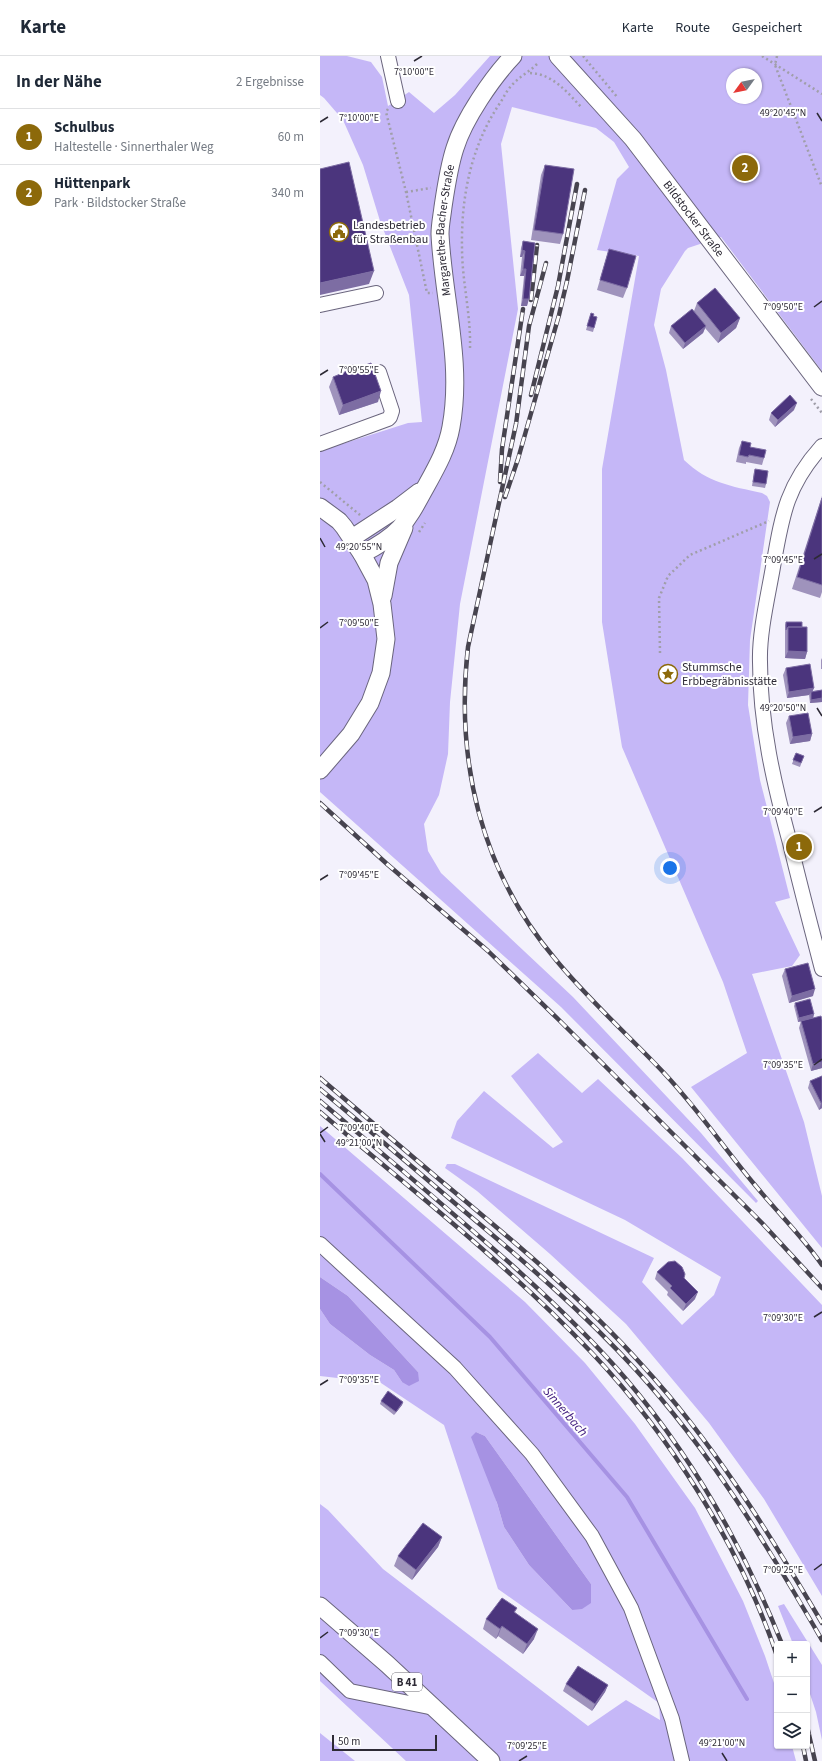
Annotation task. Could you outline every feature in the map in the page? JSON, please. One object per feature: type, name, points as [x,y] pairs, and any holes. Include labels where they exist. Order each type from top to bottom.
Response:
[{"type":"main road","name":"Margarethe-Bacher-Straße","points":[[362,554],[396,533],[407,521],[439,462],[451,428],[454,398],[453,349],[440,233],[447,185],[455,147],[473,109],[504,65],[513,56]]},
{"type":"main road","name":"Bildstocker Straße","points":[[558,56],[633,138],[815,391]]},
{"type":"main road","name":"Margarethe-Bacher-Straße","points":[[352,538],[398,508],[425,488]]},
{"type":"main road","points":[[320,507],[339,521],[352,538],[376,580],[382,604],[386,638],[381,673],[370,703],[351,734],[320,770]]},
{"type":"main road","points":[[382,604],[389,563],[407,521]]},
{"type":"main road","name":"B 41","points":[[320,1606],[387,1664],[491,1761]]},
{"type":"street","points":[[388,56],[398,101]]},
{"type":"street","points":[[320,305],[376,293]]},
{"type":"street","points":[[320,444],[388,419],[392,410],[379,372]]},
{"type":"street","points":[[822,446],[809,461],[798,479],[790,493],[782,516],[766,607],[760,660],[762,714],[778,797],[822,969]]},
{"type":"street","points":[[320,1244],[455,1368],[532,1454],[592,1536],[631,1608],[672,1718],[682,1761]]},
{"type":"street","points":[[320,1662],[350,1691],[434,1708]]},
{"type":"path","points":[[762,56],[822,94]]},
{"type":"path","points":[[777,56],[775,65],[822,187]]},
{"type":"path","points":[[529,72],[540,73],[549,77],[563,88],[585,110]]},
{"type":"path","points":[[398,101],[386,112],[406,192],[427,293],[447,295]]},
{"type":"path","points":[[406,192],[447,185]]},
{"type":"path","points":[[815,391],[822,413]]},
{"type":"path","points":[[320,482],[356,513],[366,518]]},
{"type":"path","points":[[660,653],[659,598],[668,576],[690,556],[782,516]]},
{"type":"shaded area","points":[[320,56],[347,56],[371,62],[382,77],[388,106],[409,92],[434,113],[455,95],[490,56],[822,56],[822,371],[721,237],[688,248],[685,251],[661,289],[654,325],[666,370],[684,460],[693,468],[711,479],[730,486],[762,493],[767,496],[770,502],[750,640],[748,705],[760,780],[790,898],[775,902],[800,955],[792,966],[752,974],[804,1122],[822,1196],[822,1248],[691,1087],[747,1053],[723,982],[622,747],[602,622],[602,469],[639,256],[597,250],[617,179],[629,167],[614,142],[596,128],[512,107],[501,144],[518,309],[460,604],[450,702],[448,754],[439,795],[424,824],[428,851],[441,873],[573,997],[701,1133],[758,1201],[756,1203],[561,1007],[320,792],[320,451],[408,423],[422,422],[409,295],[380,221],[363,165],[343,120],[320,95]]},
{"type":"shaded area","points":[[538,1053],[582,1093],[598,1079],[682,1158],[822,1305],[822,1596],[764,1499],[709,1423],[626,1324],[550,1254],[477,1191],[445,1168],[447,1164],[455,1164],[654,1258],[642,1282],[682,1325],[714,1295],[721,1277],[625,1220],[451,1138],[457,1121],[484,1091],[553,1148],[563,1142],[511,1076]]},
{"type":"shaded area","points":[[320,1126],[525,1302],[585,1363],[635,1424],[695,1508],[743,1601],[774,1683],[774,1749],[793,1749],[796,1761],[406,1761],[320,1681],[320,1504],[328,1510],[383,1569],[588,1726],[626,1700],[660,1720],[659,1703],[498,1589],[444,1425],[381,1383],[320,1376],[320,1309],[330,1324],[370,1355],[394,1370],[402,1382],[418,1372],[348,1296],[320,1277]],"holes":[[[476,1432],[485,1436],[591,1584],[572,1610],[529,1565],[504,1527]]]},
{"type":"shaded area","points":[[320,1277],[348,1296],[418,1372],[419,1381],[409,1386],[402,1382],[394,1370],[370,1355],[330,1324],[320,1309]]},
{"type":"shaded area","points":[[476,1432],[485,1436],[591,1584],[591,1603],[582,1609],[572,1610],[529,1565],[504,1527],[497,1503],[471,1437]]},
{"type":"shaded area","points":[[784,1604],[807,1641],[792,1641],[778,1606]]},
{"type":"shaded area","points":[[810,1646],[822,1665],[822,1740],[816,1712],[810,1694]]},
{"type":"shaded area","points":[[320,1733],[355,1761],[320,1761]]},
{"type":"building","name":"Landesbetrieb für Straßenbau","points":[[349,162],[374,271],[320,283],[320,169]]},
{"type":"building","points":[[545,165],[574,169],[563,234],[534,230]]},
{"type":"building","points":[[523,241],[535,243],[529,299],[523,299],[526,269],[523,269],[525,251],[522,250]]},
{"type":"building","points":[[609,249],[636,256],[627,288],[600,280]]},
{"type":"building","points":[[715,288],[740,318],[721,333],[697,303]]},
{"type":"building","points":[[692,309],[706,326],[685,343],[671,326]]},
{"type":"building","points":[[591,313],[594,314],[593,316],[597,317],[594,328],[587,326]]},
{"type":"building","points":[[371,363],[381,391],[343,405],[333,377],[345,372],[349,366],[354,365],[360,367]]},
{"type":"building","points":[[790,395],[797,403],[778,420],[771,413]]},
{"type":"building","points":[[742,441],[751,443],[750,447],[766,450],[764,458],[739,455]]},
{"type":"building","points":[[755,469],[768,471],[766,484],[753,482]]},
{"type":"building","points":[[822,498],[822,585],[797,577]]},
{"type":"building","points":[[786,622],[802,622],[802,627],[788,627],[786,630]]},
{"type":"building","points":[[788,627],[807,627],[807,652],[788,651]]},
{"type":"building","points":[[810,664],[814,688],[789,692],[786,668]]},
{"type":"building","points":[[822,690],[822,698],[811,700],[811,692]]},
{"type":"building","points":[[808,713],[812,734],[793,737],[789,716]]},
{"type":"building","points":[[796,753],[804,756],[801,763],[793,760]]},
{"type":"building","points":[[808,963],[815,989],[792,996],[785,969]]},
{"type":"building","points":[[810,999],[814,1014],[799,1018],[795,1003]]},
{"type":"building","points":[[821,1016],[822,1062],[813,1064],[801,1021]]},
{"type":"building","points":[[822,1076],[822,1103],[821,1103],[810,1081]]},
{"type":"building","points":[[675,1261],[682,1267],[685,1274],[684,1278],[698,1292],[686,1304],[670,1288],[672,1286],[657,1272],[668,1262]]},
{"type":"building","points":[[388,1391],[403,1402],[396,1412],[381,1401]]},
{"type":"building","points":[[423,1523],[442,1537],[416,1570],[398,1556]]},
{"type":"building","points":[[502,1598],[517,1608],[514,1612],[538,1629],[527,1644],[502,1626],[500,1629],[486,1619]]},
{"type":"building","points":[[578,1666],[608,1685],[595,1704],[566,1684]]},
{"type":"waterway","name":"Sinnerbach","points":[[320,1174],[490,1337],[627,1497],[747,1699]]},
{"type":"railway","points":[[531,395],[558,286],[577,184]]},
{"type":"railway","points":[[505,497],[518,459],[559,315],[585,190]]},
{"type":"railway","points":[[531,300],[537,245]]},
{"type":"railway","points":[[546,263],[529,326],[516,424],[468,647],[465,690],[466,732],[470,773],[479,813],[492,852],[509,890],[530,926],[556,960],[582,989],[676,1086],[763,1195],[807,1244],[822,1265]]},
{"type":"railway","points":[[500,482],[502,449],[523,309]]},
{"type":"railway","points":[[320,803],[387,864],[488,951],[762,1223],[822,1288]]},
{"type":"railway","points":[[320,1078],[493,1224],[570,1292],[619,1340],[693,1425],[739,1489],[782,1556],[822,1623]]},
{"type":"railway","points":[[320,1089],[531,1268],[574,1307],[636,1370],[689,1433],[713,1466],[780,1569],[822,1640]]},
{"type":"railway","points":[[320,1101],[528,1280],[586,1335],[626,1379],[673,1440],[715,1505],[751,1573],[781,1641]]},
{"type":"railway","points":[[320,1112],[493,1258],[559,1320],[620,1384],[675,1456],[700,1494],[744,1574],[762,1615],[774,1648]]},
{"type":"railway","points":[[810,1739],[815,1761]]},
{"type":"railway","points":[[804,1749],[806,1761]]},
{"type":"place","name":"Hüttenpark","points":[[745,168]]},
{"type":"place","name":"Landesbetrieb für Straßenbau","points":[[339,232]]},
{"type":"place","name":"Stummsche Erbbegräbnisstätte","points":[[668,674]]},
{"type":"place","name":"Schulbus","points":[[799,847]]}]
